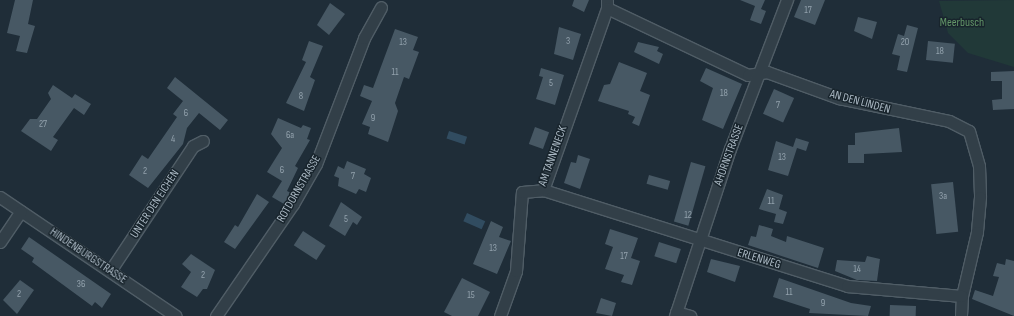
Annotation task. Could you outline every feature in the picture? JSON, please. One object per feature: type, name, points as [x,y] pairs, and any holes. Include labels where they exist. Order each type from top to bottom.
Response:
[{"type":"street","name":"AHORNSTRASSE","points":[[690,316],[676,314],[699,240],[758,74],[787,0]]},
{"type":"street","name":"AN DEN LINDEN","points":[[607,4],[748,75],[767,72],[846,100],[949,121],[969,131],[978,160],[980,197],[977,232],[962,296]]},
{"type":"street","name":"AM TANNENECK","points":[[500,316],[516,271],[522,192],[543,190],[607,4]]},
{"type":"street","name":"ROTDORNSTRASSE","points":[[216,316],[293,204],[316,164],[364,38],[381,7]]},
{"type":"street","name":"UNTER DEN EICHEN","points":[[110,272],[193,146],[203,141]]},
{"type":"street","name":"ERLENWEG","points":[[543,190],[848,286],[962,296]]},
{"type":"street","name":"HINDENBURGSTRASSE","points":[[0,197],[176,316]]},
{"type":"street","points":[[0,242],[21,211]]},
{"type":"street","points":[[961,316],[962,296]]},
{"type":"green space","name":"Meerbusch","points":[[1014,0],[1014,67],[968,53],[948,33],[939,1]]},
{"type":"water","points":[[449,131],[467,137],[465,144],[447,139]]},
{"type":"water","points":[[467,213],[485,221],[482,229],[463,221]]},
{"type":"building","points":[[15,0],[33,0],[28,24],[35,26],[27,53],[16,51],[20,36],[7,33]]},
{"type":"building","points":[[574,0],[589,0],[584,12],[572,6]]},
{"type":"building","points":[[740,0],[765,0],[761,9],[766,11],[761,24],[750,20],[755,6]]},
{"type":"building","points":[[801,0],[825,0],[815,25],[794,17]]},
{"type":"building","points":[[330,3],[345,14],[329,35],[317,25]]},
{"type":"building","points":[[858,17],[877,22],[872,39],[854,31]]},
{"type":"building","points":[[907,25],[918,28],[907,72],[897,70],[900,56],[892,54],[898,34],[904,36]]},
{"type":"building","points":[[559,27],[581,34],[573,60],[554,54]]},
{"type":"building","points":[[395,29],[418,37],[413,50],[419,52],[409,79],[404,77],[395,103],[398,111],[388,142],[368,134],[370,127],[362,124],[372,101],[360,96],[364,85],[373,88]]},
{"type":"building","points":[[309,41],[323,46],[310,77],[315,80],[304,111],[286,103],[306,62],[302,60]]},
{"type":"building","points":[[928,41],[955,44],[953,63],[926,60]]},
{"type":"building","points":[[638,42],[659,47],[657,51],[663,54],[659,64],[634,52]]},
{"type":"building","points":[[619,62],[647,73],[640,91],[650,95],[639,126],[632,123],[635,117],[628,114],[629,111],[598,101],[604,85],[610,84]]},
{"type":"building","points":[[541,68],[564,75],[555,105],[536,99],[543,77],[539,76]]},
{"type":"building","points":[[706,68],[742,84],[723,129],[702,120],[713,88],[700,81]]},
{"type":"building","points":[[1014,71],[1014,109],[993,110],[992,100],[1002,99],[1002,81],[991,81],[991,72]]},
{"type":"building","points":[[175,77],[228,120],[220,130],[199,113],[187,128],[183,144],[148,188],[129,175],[142,155],[148,159],[177,117],[173,114],[183,101],[167,88]]},
{"type":"building","points":[[53,85],[72,98],[75,94],[91,104],[84,115],[74,108],[53,137],[58,140],[51,151],[21,131],[30,119],[37,119],[51,99],[48,93]]},
{"type":"building","points":[[774,89],[794,98],[783,123],[763,114]]},
{"type":"building","points":[[278,118],[301,128],[303,125],[311,128],[307,139],[310,140],[295,166],[298,168],[287,191],[291,193],[284,204],[272,197],[282,181],[267,172],[282,148],[271,134]]},
{"type":"building","points":[[535,127],[549,132],[543,149],[529,144]]},
{"type":"building","points":[[899,128],[902,152],[864,154],[864,163],[848,163],[848,145],[855,145],[855,133]]},
{"type":"building","points":[[796,138],[809,142],[806,151],[797,148],[788,176],[768,170],[776,141],[793,147]]},
{"type":"building","points":[[578,155],[590,159],[580,189],[564,183],[571,162],[576,163]]},
{"type":"building","points":[[347,161],[366,169],[364,174],[371,178],[366,192],[359,189],[356,194],[338,186],[339,178],[334,176],[338,166],[344,169]]},
{"type":"building","points":[[691,162],[705,166],[688,226],[674,222]]},
{"type":"building","points":[[649,175],[670,181],[668,190],[647,184]]},
{"type":"building","points":[[953,182],[958,232],[936,234],[931,184]]},
{"type":"building","points":[[767,189],[783,195],[779,209],[787,212],[783,224],[774,222],[776,214],[759,209]]},
{"type":"building","points":[[257,194],[269,202],[235,249],[224,242],[235,225],[238,227]]},
{"type":"building","points":[[341,202],[362,217],[357,225],[353,222],[345,236],[329,226]]},
{"type":"building","points":[[491,221],[503,227],[499,237],[511,241],[497,274],[473,264]]},
{"type":"building","points":[[759,225],[773,229],[771,236],[786,242],[787,236],[824,248],[818,268],[748,245],[751,236],[756,237]]},
{"type":"building","points":[[610,229],[638,238],[631,258],[640,261],[632,285],[621,282],[624,275],[605,269],[613,247],[605,244]]},
{"type":"building","points":[[303,231],[326,246],[316,260],[294,245]]},
{"type":"building","points":[[29,237],[111,294],[102,308],[95,302],[92,306],[32,262],[34,258],[21,249]]},
{"type":"building","points":[[659,242],[681,249],[676,263],[654,256]]},
{"type":"building","points":[[191,254],[215,270],[207,289],[203,289],[197,297],[181,287],[191,272],[182,264]]},
{"type":"building","points":[[867,256],[880,259],[877,281],[857,280],[835,271],[837,260],[865,262]]},
{"type":"building","points":[[711,259],[740,266],[735,282],[707,272]]},
{"type":"building","points":[[1006,259],[1014,261],[1014,316],[972,299],[975,290],[993,296],[999,277],[993,276],[997,263],[1005,265]]},
{"type":"building","points":[[462,278],[490,292],[478,316],[452,316],[444,312]]},
{"type":"building","points":[[779,278],[851,303],[871,306],[868,316],[809,313],[810,309],[773,297]]},
{"type":"building","points":[[20,280],[34,290],[17,314],[3,300]]},
{"type":"building","points":[[601,298],[616,303],[612,316],[596,313]]},
{"type":"building","points":[[890,305],[916,306],[916,316],[890,316]]}]
